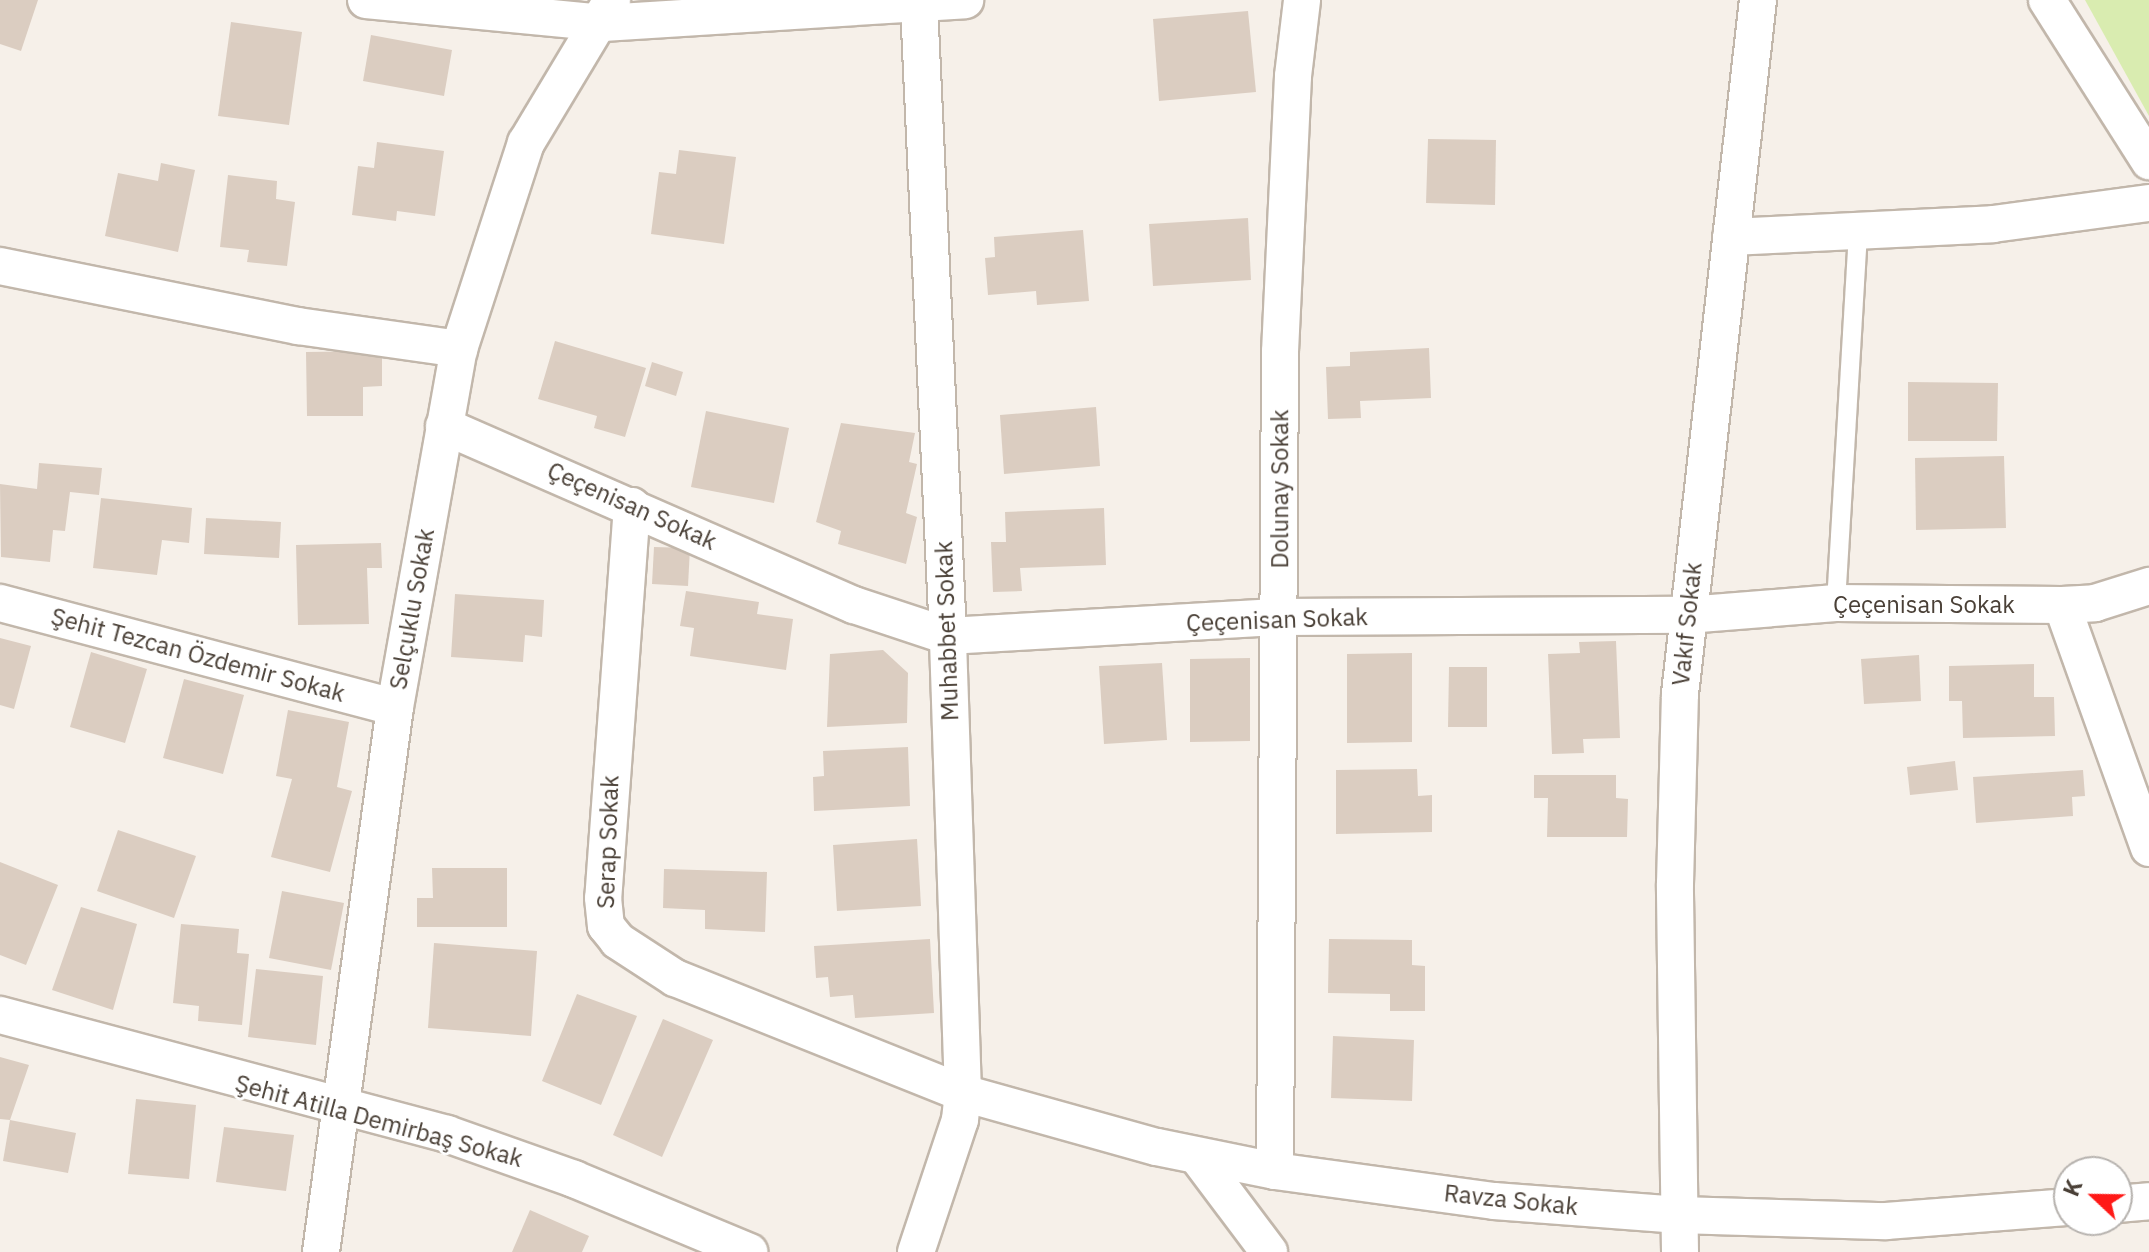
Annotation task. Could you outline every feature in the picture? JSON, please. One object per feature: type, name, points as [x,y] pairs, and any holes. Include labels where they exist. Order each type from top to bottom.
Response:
[{"type":"street","points":[[366,0],[607,11],[919,4],[965,0]]},
{"type":"street","name":"Dolunay Sokak","points":[[1275,1171],[1280,352],[1302,0]]},
{"type":"street","name":"Vakıf Sokak","points":[[1680,1252],[1675,884],[1687,615],[1758,0]]},
{"type":"street","points":[[2047,0],[2149,161]]},
{"type":"street","name":"Muhabbet Sokak","points":[[916,1252],[960,1120],[963,1093],[948,636],[919,4]]},
{"type":"street","name":"Selçuklu Sokak","points":[[321,1252],[343,1108],[395,707],[459,349],[526,143],[564,72],[607,11]]},
{"type":"street","points":[[1731,237],[1993,224],[2149,203]]},
{"type":"street","points":[[0,266],[298,326],[459,349]]},
{"type":"street","name":"Çeçenisan Sokak","points":[[444,426],[854,605],[948,636],[1280,617],[1687,615],[1836,603],[2062,605],[2095,603],[2149,586]]},
{"type":"street","name":"Serap Sokak","points":[[632,506],[604,843],[606,926],[638,957],[675,978],[963,1093]]},
{"type":"street","name":"Şehit Tezcan Özdemir Sokak","points":[[0,603],[395,707]]},
{"type":"street","points":[[2062,605],[2149,848]]},
{"type":"street","name":"Şehit Atilla Demirbaş Sokak","points":[[0,1015],[516,1157],[749,1252]]},
{"type":"street","name":"Ravza Sokak","points":[[963,1093],[1197,1156],[1275,1171],[1494,1201],[1679,1215],[1886,1221],[2053,1208]]},
{"type":"street","points":[[1197,1156],[1269,1252]]},
{"type":"lane","points":[[1836,603],[1858,231]]},
{"type":"green space","points":[[2085,0],[2149,0],[2149,116]]},
{"type":"building","points":[[0,0],[38,0],[21,51],[0,44]]},
{"type":"building","points":[[1248,11],[1256,92],[1159,101],[1153,19]]},
{"type":"building","points":[[231,22],[302,32],[289,125],[218,116]]},
{"type":"building","points":[[371,35],[452,50],[444,96],[363,81]]},
{"type":"building","points":[[1428,139],[1496,140],[1495,205],[1426,203]]},
{"type":"building","points":[[377,142],[444,151],[435,216],[397,211],[396,221],[352,215],[358,166],[374,168]]},
{"type":"building","points":[[679,150],[736,157],[724,244],[651,234],[659,172],[676,174]]},
{"type":"building","points":[[161,163],[195,170],[178,252],[105,236],[118,173],[158,181]]},
{"type":"building","points":[[228,175],[277,181],[276,199],[295,202],[287,266],[247,262],[249,250],[220,247]]},
{"type":"building","points":[[1248,218],[1251,280],[1153,286],[1149,224]]},
{"type":"building","points":[[1083,230],[1089,301],[1037,305],[1036,291],[988,295],[985,258],[995,257],[994,237]]},
{"type":"building","points":[[555,341],[646,368],[625,437],[594,428],[597,416],[538,399]]},
{"type":"building","points":[[1429,348],[1431,398],[1360,401],[1361,418],[1328,419],[1326,367],[1350,366],[1350,352]]},
{"type":"building","points":[[382,351],[382,386],[363,387],[363,416],[307,416],[306,352]]},
{"type":"building","points":[[652,362],[683,372],[676,396],[645,386]]},
{"type":"building","points":[[1908,382],[1998,383],[1997,441],[1908,441]]},
{"type":"building","points":[[1096,407],[1100,466],[1004,474],[1000,415]]},
{"type":"building","points":[[706,411],[789,428],[774,503],[691,487]]},
{"type":"building","points":[[841,423],[915,433],[909,462],[917,464],[906,513],[917,517],[906,564],[838,544],[841,531],[816,522]]},
{"type":"building","points":[[2004,456],[2006,528],[1916,530],[1915,458]]},
{"type":"building","points":[[39,463],[102,468],[99,495],[70,492],[65,531],[53,530],[50,562],[1,557],[0,484],[37,489]]},
{"type":"building","points":[[101,498],[192,508],[189,543],[162,540],[157,575],[93,568]]},
{"type":"building","points":[[1104,508],[1106,565],[1020,568],[1022,591],[993,592],[991,542],[1006,542],[1005,512]]},
{"type":"building","points":[[206,518],[281,522],[279,558],[204,554]]},
{"type":"building","points":[[381,543],[382,568],[367,568],[369,624],[298,625],[296,545]]},
{"type":"building","points":[[654,547],[690,548],[688,586],[652,584]]},
{"type":"building","points":[[686,591],[759,602],[757,614],[793,619],[786,670],[690,656],[694,628],[680,626]]},
{"type":"building","points":[[455,594],[544,600],[542,637],[525,635],[523,662],[451,657]]},
{"type":"building","points":[[0,638],[31,646],[14,709],[0,705]]},
{"type":"building","points":[[1616,641],[1620,738],[1583,739],[1584,753],[1552,754],[1548,654],[1580,653],[1579,642]]},
{"type":"building","points":[[883,650],[908,673],[907,723],[827,727],[830,654]]},
{"type":"building","points":[[91,652],[147,669],[125,743],[70,727]]},
{"type":"building","points":[[1412,653],[1412,742],[1347,743],[1347,654]]},
{"type":"building","points":[[1919,655],[1921,701],[1864,704],[1861,659]]},
{"type":"building","points":[[1250,658],[1250,741],[1190,742],[1190,659]]},
{"type":"building","points":[[1162,663],[1167,740],[1104,744],[1099,666]]},
{"type":"building","points":[[2034,664],[2034,697],[2054,697],[2055,736],[1963,738],[1962,701],[1949,701],[1949,666]]},
{"type":"building","points":[[1449,667],[1487,667],[1487,727],[1448,727]]},
{"type":"building","points":[[184,679],[244,695],[223,774],[163,758]]},
{"type":"building","points":[[288,710],[349,722],[337,787],[352,791],[330,872],[271,857],[292,779],[276,776]]},
{"type":"building","points":[[908,747],[910,806],[814,811],[813,777],[824,776],[823,751]]},
{"type":"building","points":[[1955,761],[1958,790],[1910,795],[1907,767]]},
{"type":"building","points":[[1417,769],[1418,796],[1432,795],[1432,832],[1336,834],[1336,770]]},
{"type":"building","points":[[2083,770],[2085,796],[2072,797],[2073,816],[1976,823],[1973,777]]},
{"type":"building","points":[[1534,775],[1616,775],[1616,798],[1628,799],[1627,837],[1547,837],[1548,798],[1534,798]]},
{"type":"building","points":[[118,830],[196,856],[174,918],[97,891]]},
{"type":"building","points":[[917,839],[921,906],[837,911],[833,845]]},
{"type":"building","points":[[0,862],[58,885],[26,965],[0,955]]},
{"type":"building","points":[[432,868],[507,868],[507,927],[417,927],[417,898],[433,898]]},
{"type":"building","points":[[664,869],[767,872],[765,932],[705,929],[705,910],[663,908]]},
{"type":"building","points":[[282,891],[344,903],[331,970],[269,958]]},
{"type":"building","points":[[81,907],[137,924],[113,1010],[52,990]]},
{"type":"building","points":[[181,924],[239,929],[237,953],[249,954],[242,1025],[198,1021],[199,1006],[173,1003]]},
{"type":"building","points":[[930,939],[934,1013],[855,1018],[853,995],[830,997],[828,977],[816,978],[814,946]]},
{"type":"building","points":[[1329,939],[1412,940],[1412,965],[1425,966],[1425,1011],[1390,1011],[1390,994],[1328,993]]},
{"type":"building","points":[[434,943],[537,951],[531,1036],[428,1028]]},
{"type":"building","points":[[256,969],[323,976],[316,1045],[248,1037]]},
{"type":"building","points":[[577,994],[637,1016],[601,1105],[542,1081]]},
{"type":"building","points":[[663,1019],[713,1040],[662,1157],[613,1135]]},
{"type":"building","points":[[1333,1036],[1414,1040],[1412,1101],[1331,1098]]},
{"type":"building","points":[[0,1057],[29,1065],[10,1120],[0,1119]]},
{"type":"building","points":[[136,1099],[196,1105],[189,1179],[128,1174]]},
{"type":"building","points":[[10,1120],[76,1133],[68,1173],[3,1161]]},
{"type":"building","points":[[224,1127],[294,1135],[286,1191],[216,1182]]},
{"type":"building","points":[[530,1210],[589,1236],[582,1252],[512,1252]]}]
